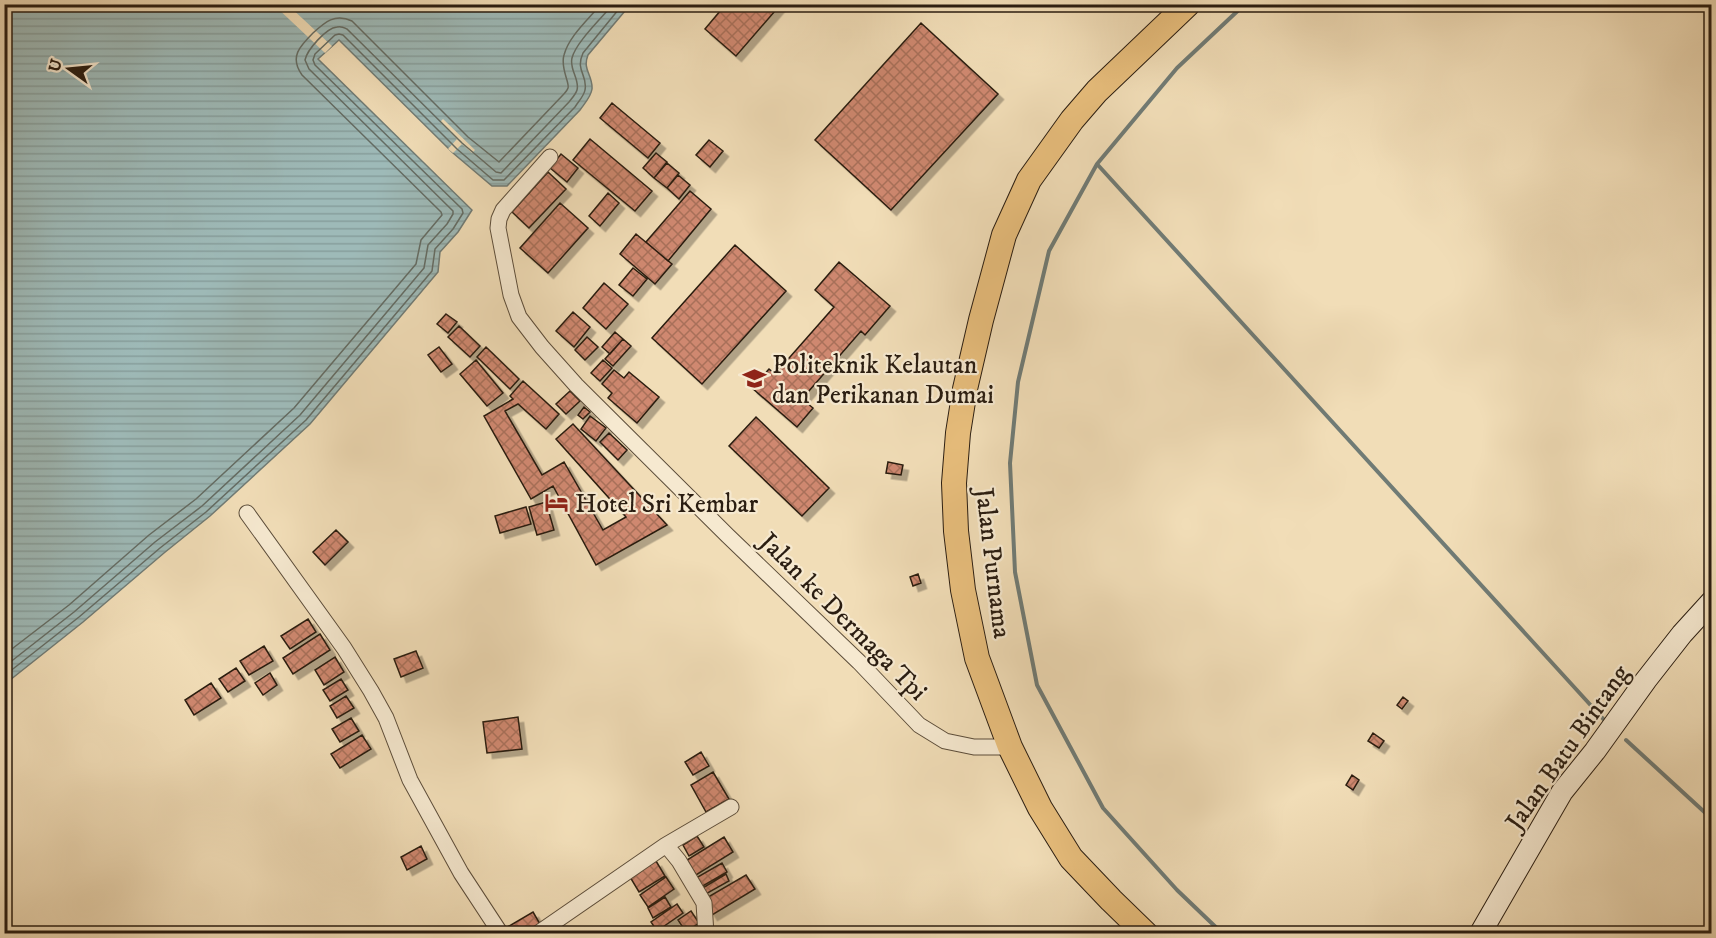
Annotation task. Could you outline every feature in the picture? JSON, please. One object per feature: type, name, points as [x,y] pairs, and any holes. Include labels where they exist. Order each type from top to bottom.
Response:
[{"type":"main road","name":"Jalan Purnama","points":[[1146,933],[1110,900],[1071,858],[1040,808],[1010,747],[977,658],[963,590],[956,531],[954,483],[964,389],[981,320],[1004,235],[1029,180],[1072,120],[1097,90],[1188,4]]},
{"type":"street","name":"Jalan ke Dermaga Tpi","points":[[550,158],[503,210],[498,228],[511,295],[519,316],[528,328],[576,385],[859,662],[919,725],[945,741],[974,747],[1010,747]]},
{"type":"street","points":[[247,513],[344,648],[371,691],[386,718],[410,780],[461,873],[499,933]]},
{"type":"street","name":"Jalan Batu Bintang","points":[[1480,933],[1562,792],[1596,751],[1682,634],[1712,601]]},
{"type":"street","points":[[537,933],[666,845],[731,807]]},
{"type":"street","points":[[666,845],[679,861],[704,903],[706,933]]},
{"type":"water","points":[[5,5],[630,5],[588,55],[586,65],[592,89],[587,100],[507,186],[492,186],[453,153],[339,40],[318,59],[472,210],[458,232],[440,252],[438,272],[310,424],[210,516],[5,684]]},
{"type":"pier","points":[[274,5],[288,5],[332,46],[325,53]]},
{"type":"pier","points":[[443,119],[475,150],[472,153],[462,144],[453,153],[448,149],[457,139],[440,122]]},
{"type":"building","points":[[726,4],[781,4],[736,56],[705,29]]},
{"type":"building","points":[[921,23],[998,94],[891,210],[815,140]]},
{"type":"building","points":[[612,103],[660,143],[648,158],[600,118]]},
{"type":"building","points":[[590,139],[652,191],[635,211],[573,160]]},
{"type":"building","points":[[709,140],[723,151],[710,167],[696,155]]},
{"type":"building","points":[[656,153],[667,162],[654,178],[643,168]]},
{"type":"building","points":[[561,154],[578,168],[567,182],[550,168]]},
{"type":"building","points":[[667,163],[679,173],[667,188],[654,178]]},
{"type":"building","points":[[548,172],[566,189],[529,228],[512,212]]},
{"type":"building","points":[[678,175],[690,185],[679,199],[667,188]]},
{"type":"building","points":[[690,191],[711,209],[668,261],[646,242]]},
{"type":"building","points":[[608,193],[619,203],[600,226],[589,216]]},
{"type":"building","points":[[560,203],[588,228],[548,273],[520,248]]},
{"type":"building","points":[[636,234],[672,264],[655,284],[620,254]]},
{"type":"building","points":[[735,245],[786,291],[702,384],[652,338]]},
{"type":"building","points":[[839,262],[890,306],[865,335],[861,331],[802,399],[813,408],[797,427],[752,388],[769,369],[775,374],[834,307],[815,290]]},
{"type":"building","points":[[633,268],[647,279],[633,296],[619,285]]},
{"type":"building","points":[[604,283],[628,304],[606,329],[583,308]]},
{"type":"building","points":[[573,312],[590,327],[574,347],[556,331]]},
{"type":"building","points":[[446,314],[457,322],[448,333],[437,324]]},
{"type":"building","points":[[459,326],[480,346],[470,357],[448,337]]},
{"type":"building","points":[[615,332],[623,339],[610,354],[602,347]]},
{"type":"building","points":[[587,337],[598,347],[585,360],[575,350]]},
{"type":"building","points":[[623,339],[631,346],[613,366],[605,359]]},
{"type":"building","points":[[439,347],[452,364],[441,372],[428,355]]},
{"type":"building","points":[[486,347],[519,379],[510,389],[477,357]]},
{"type":"building","points":[[476,360],[503,393],[487,406],[460,374]]},
{"type":"building","points":[[603,360],[612,368],[600,381],[591,373]]},
{"type":"building","points":[[614,370],[624,378],[629,372],[659,397],[637,423],[608,398],[612,393],[602,384]]},
{"type":"building","points":[[523,381],[559,414],[546,429],[518,404],[505,411],[542,475],[564,462],[603,530],[626,517],[556,439],[573,424],[667,525],[596,565],[553,486],[531,499],[484,416],[513,399],[510,396]]},
{"type":"building","points":[[570,391],[580,401],[566,414],[556,404]]},
{"type":"building","points":[[584,407],[590,412],[583,419],[578,415]]},
{"type":"building","points":[[590,416],[606,428],[596,441],[581,429]]},
{"type":"building","points":[[756,417],[829,488],[802,516],[729,446]]},
{"type":"building","points":[[609,433],[627,450],[618,460],[600,442]]},
{"type":"building","points":[[888,462],[903,465],[901,475],[886,473]]},
{"type":"building","points":[[546,502],[554,530],[537,535],[529,507]]},
{"type":"building","points":[[526,507],[531,524],[500,533],[495,516]]},
{"type":"building","points":[[336,530],[348,542],[325,565],[313,552]]},
{"type":"building","points":[[918,574],[921,583],[913,586],[910,577]]},
{"type":"building","points":[[308,619],[316,632],[290,649],[281,636]]},
{"type":"building","points":[[320,634],[330,650],[293,674],[283,658]]},
{"type":"building","points":[[264,646],[273,661],[249,675],[240,661]]},
{"type":"building","points":[[416,651],[423,668],[401,677],[394,659]]},
{"type":"building","points":[[335,657],[344,672],[324,685],[315,670]]},
{"type":"building","points":[[236,668],[245,681],[228,692],[219,679]]},
{"type":"building","points":[[270,673],[277,685],[263,695],[255,683]]},
{"type":"building","points":[[341,679],[348,690],[330,701],[323,690]]},
{"type":"building","points":[[211,683],[221,698],[194,715],[185,700]]},
{"type":"building","points":[[346,696],[354,708],[337,718],[330,706]]},
{"type":"building","points":[[1403,697],[1408,701],[1402,709],[1397,705]]},
{"type":"building","points":[[518,717],[522,749],[487,753],[483,722]]},
{"type":"building","points":[[351,718],[359,731],[340,742],[332,729]]},
{"type":"building","points":[[1373,733],[1384,741],[1379,748],[1368,741]]},
{"type":"building","points":[[362,735],[371,749],[340,768],[331,754]]},
{"type":"building","points":[[701,752],[709,766],[693,775],[685,762]]},
{"type":"building","points":[[713,772],[729,799],[706,812],[691,785]]},
{"type":"building","points":[[1352,775],[1359,780],[1353,790],[1346,785]]},
{"type":"building","points":[[697,836],[704,847],[689,856],[683,845]]},
{"type":"building","points":[[724,837],[733,852],[696,875],[687,860]]},
{"type":"building","points":[[421,846],[427,859],[407,870],[401,857]]},
{"type":"building","points":[[656,861],[665,876],[639,892],[630,877]]},
{"type":"building","points":[[722,863],[727,872],[701,887],[696,878]]},
{"type":"building","points":[[726,874],[729,881],[704,895],[701,889]]},
{"type":"building","points":[[746,875],[755,889],[712,915],[703,900]]},
{"type":"building","points":[[666,877],[674,889],[648,907],[640,895]]},
{"type":"building","points":[[665,897],[671,907],[653,918],[648,908]]},
{"type":"building","points":[[677,904],[683,913],[657,931],[651,922]]},
{"type":"building","points":[[691,911],[699,923],[686,932],[678,920]]},
{"type":"building","points":[[533,912],[540,924],[524,934],[506,934],[504,929]]},
{"type":"waterway","points":[[1223,934],[1177,890],[1103,808],[1037,685],[1015,572],[1010,463],[1018,382],[1049,251],[1097,164],[1177,68],[1245,4]]},
{"type":"waterway","points":[[1097,164],[1606,722]]},
{"type":"waterway","points":[[1626,740],[1712,819]]},
{"type":"place","name":"Politeknik Kelautan dan Perikanan Dumai","points":[[754,379]]},
{"type":"place","name":"Hotel Sri Kembar","points":[[557,503]]}]
